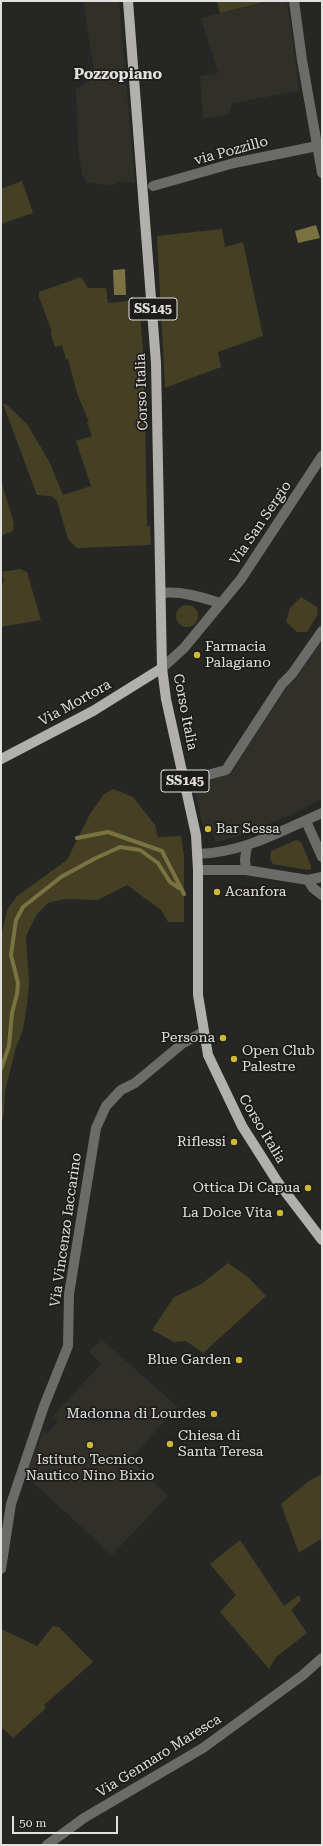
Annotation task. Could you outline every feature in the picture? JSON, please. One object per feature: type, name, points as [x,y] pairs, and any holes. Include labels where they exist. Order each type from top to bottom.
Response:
[{"type":"main road","name":"Corso Italia","points":[[128,1],[155,356],[162,668],[166,699],[196,835],[198,870],[198,995],[203,1032],[208,1055],[242,1126],[277,1181],[322,1240]]},
{"type":"main road","name":"Via Mortora","points":[[1,759],[93,711],[162,668]]},
{"type":"street","points":[[294,1],[300,52],[322,173]]},
{"type":"street","name":"via Pozzillo","points":[[153,186],[234,163],[317,146]]},
{"type":"street","name":"Via San Sergio","points":[[162,668],[184,648],[241,579],[322,456]]},
{"type":"street","points":[[161,593],[174,592],[198,596],[220,603]]},
{"type":"street","points":[[185,781],[226,770],[282,684],[292,674],[322,631]]},
{"type":"street","points":[[197,854],[227,851],[247,846],[322,813]]},
{"type":"street","points":[[306,821],[322,857]]},
{"type":"street","points":[[246,870],[245,860],[247,846]]},
{"type":"street","points":[[198,870],[246,870],[308,880],[322,878]]},
{"type":"street","points":[[308,880],[313,888],[322,895]]},
{"type":"street","name":"Via Vincenzo Iaccarino","points":[[1,1569],[11,1504],[44,1406],[68,1346],[71,1275],[96,1128],[106,1106],[121,1090],[135,1083],[182,1044],[203,1032]]},
{"type":"street","name":"Via Gennaro Maresca","points":[[47,1845],[84,1818],[203,1748],[303,1675],[322,1658]]},
{"type":"shaded area","points":[[83,1],[119,1],[135,183],[120,182],[112,185],[86,183],[82,174],[78,148],[76,90],[95,76]]},
{"type":"shaded area","points":[[217,1],[268,1],[220,13]]},
{"type":"shaded area","points":[[268,1],[287,1],[300,91],[232,103],[229,114],[203,119],[200,76],[218,73],[201,18]]},
{"type":"shaded area","points":[[22,181],[33,213],[1,224],[1,189]]},
{"type":"shaded area","points":[[316,225],[320,238],[298,243],[295,231]]},
{"type":"shaded area","points":[[222,229],[225,247],[243,242],[263,336],[218,352],[221,367],[165,388],[157,236]]},
{"type":"shaded area","points":[[125,269],[126,295],[114,295],[113,270]]},
{"type":"shaded area","points":[[81,277],[88,288],[106,288],[108,303],[139,300],[144,363],[147,526],[150,526],[151,545],[77,548],[68,539],[57,501],[51,496],[37,495],[3,404],[6,404],[27,424],[49,461],[63,495],[91,486],[76,441],[92,436],[87,422],[89,422],[77,393],[68,359],[66,359],[62,345],[55,347],[50,332],[52,332],[39,297],[39,292]]},
{"type":"shaded area","points":[[1,480],[14,524],[13,531],[1,536]]},
{"type":"shaded area","points":[[20,569],[27,572],[41,620],[1,627],[1,586],[4,582],[2,572]]},
{"type":"shaded area","points":[[301,597],[317,607],[318,614],[307,632],[297,632],[286,622],[290,608]]},
{"type":"shaded area","points":[[187,605],[195,608],[198,616],[195,624],[187,627],[179,624],[176,616],[179,608]]},
{"type":"shaded area","points":[[322,640],[322,798],[300,811],[266,825],[267,829],[216,842],[213,831],[205,833],[192,782],[229,774],[290,683],[292,684]]},
{"type":"shaded area","points":[[113,789],[133,797],[155,825],[158,837],[181,836],[184,855],[184,922],[168,922],[161,910],[127,885],[98,900],[65,899],[48,903],[37,914],[26,936],[29,983],[27,1004],[23,1030],[16,1047],[5,1091],[4,1112],[1,1128],[1,937],[7,910],[17,896],[67,860],[90,814],[104,794]]},
{"type":"shaded area","points":[[296,840],[301,842],[311,869],[308,870],[273,864],[270,859],[271,851]]},
{"type":"shaded area","points":[[228,1263],[248,1277],[266,1296],[203,1353],[186,1341],[174,1342],[152,1330],[174,1297],[200,1285]]},
{"type":"shaded area","name":"Istituto Tecnico Nautico Nino Bixio","points":[[101,1339],[178,1407],[130,1459],[168,1496],[112,1555],[26,1476],[43,1431],[48,1433],[58,1421],[53,1416],[101,1364],[89,1352]]},
{"type":"shaded area","points":[[322,1474],[322,1538],[299,1553],[281,1504],[309,1481]]},
{"type":"shaded area","points":[[240,1540],[284,1606],[299,1595],[301,1600],[291,1610],[307,1633],[276,1657],[269,1669],[220,1612],[236,1595],[210,1564]]},
{"type":"shaded area","points":[[53,1626],[59,1627],[93,1662],[44,1705],[46,1708],[13,1738],[1,1727],[1,1629],[37,1646]]},
{"type":"waterway","points":[[77,838],[108,832],[162,851],[184,894]]},
{"type":"waterway","points":[[1,1069],[9,1046],[12,1013],[17,994],[18,983],[11,955],[16,920],[23,907],[61,877],[120,847],[140,850],[158,863],[170,882],[179,888]]},
{"type":"place","name":"Farmacia Palagiano","points":[[197,655]]},
{"type":"place","name":"Bar Sessa","points":[[208,829]]},
{"type":"place","name":"Acanfora","points":[[217,892]]},
{"type":"place","name":"Persona","points":[[223,1038]]},
{"type":"place","name":"Open Club Palestre","points":[[234,1059]]},
{"type":"place","name":"Riflessi","points":[[234,1142]]},
{"type":"place","name":"Ottica Di Capua","points":[[308,1188]]},
{"type":"place","name":"La Dolce Vita","points":[[280,1213]]},
{"type":"place","name":"Blue Garden","points":[[239,1360]]},
{"type":"place","name":"Madonna di Lourdes","points":[[214,1414]]},
{"type":"place","name":"Chiesa di Santa Teresa","points":[[170,1444]]},
{"type":"place","name":"Istituto Tecnico Nautico Nino Bixio","points":[[90,1445]]},
{"type":"district","name":"Pozzopiano","points":[[118,75]]}]
